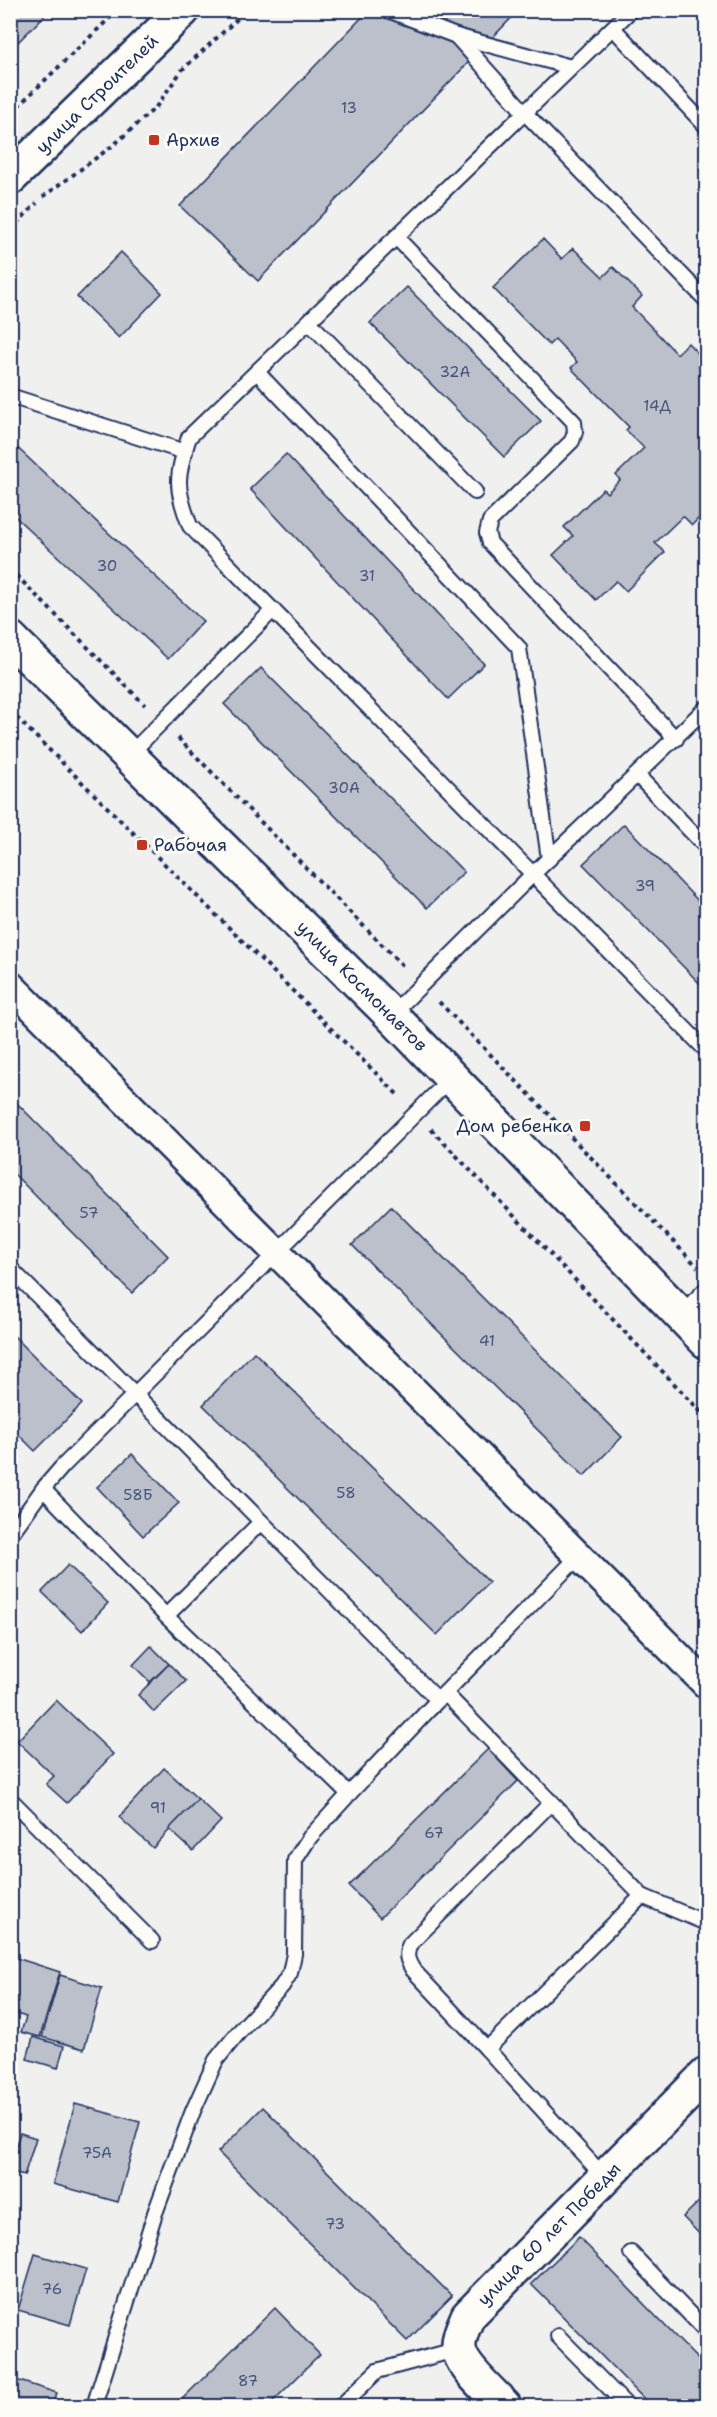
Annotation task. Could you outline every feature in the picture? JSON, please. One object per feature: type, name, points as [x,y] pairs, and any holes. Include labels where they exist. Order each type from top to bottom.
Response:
[{"type":"main road","name":"улица Строителей","points":[[10,178],[183,10]]},
{"type":"main road","name":"улица Космонавтов","points":[[10,638],[391,1015],[706,1341]]},
{"type":"main road","name":"улица 60 лет Победы","points":[[459,2349],[461,2333],[468,2316],[706,2075]]},
{"type":"main road","points":[[459,2349],[465,2364],[504,2406]]},
{"type":"street","points":[[10,985],[706,1684]]},
{"type":"lane","points":[[388,10],[456,36],[572,67]]},
{"type":"lane","points":[[631,10],[189,437],[179,468],[178,496],[190,526],[706,1050]]},
{"type":"lane","points":[[613,28],[706,126]]},
{"type":"lane","points":[[456,36],[525,113],[706,300]]},
{"type":"lane","points":[[396,237],[574,422],[575,432],[572,441],[490,521],[487,534],[490,543],[676,739]]},
{"type":"lane","points":[[309,322],[475,492]]},
{"type":"lane","points":[[257,372],[519,648],[549,859]]},
{"type":"lane","points":[[10,396],[184,452]]},
{"type":"lane","points":[[129,755],[273,610]]},
{"type":"lane","points":[[391,1015],[533,873],[638,776],[706,708]]},
{"type":"lane","points":[[638,776],[706,847]]},
{"type":"lane","points":[[10,1535],[62,1467],[417,1115],[452,1077]]},
{"type":"lane","points":[[10,1268],[261,1522],[552,1802],[642,1896],[706,1923]]},
{"type":"lane","points":[[681,1314],[706,1289]]},
{"type":"lane","points":[[43,1489],[166,1616],[349,1794]]},
{"type":"lane","points":[[166,1616],[261,1522]]},
{"type":"lane","points":[[94,2406],[156,2213],[193,2110],[216,2060],[282,1986],[290,1973],[294,1954],[295,1860],[310,1837],[349,1794],[441,1696],[579,1556]]},
{"type":"lane","points":[[10,1799],[152,1941]]},
{"type":"lane","points":[[552,1802],[410,1944],[406,1952],[407,1961],[605,2178]]},
{"type":"lane","points":[[487,2049],[642,1896]]},
{"type":"lane","points":[[631,2253],[706,2331]]},
{"type":"lane","points":[[558,2336],[627,2406]]},
{"type":"lane","points":[[340,2406],[377,2371],[459,2349]]},
{"type":"path","points":[[10,110],[118,10]]},
{"type":"path","points":[[10,230],[42,198],[115,144],[156,106],[182,70],[247,10]]},
{"type":"path","points":[[10,569],[422,985],[698,1268]]},
{"type":"path","points":[[10,711],[417,1115],[706,1417]]},
{"type":"building","points":[[10,10],[50,10],[10,50]]},
{"type":"building","points":[[369,10],[519,10],[258,281],[180,206]]},
{"type":"building","points":[[543,239],[562,259],[573,248],[603,277],[613,267],[642,296],[632,307],[677,354],[688,343],[706,362],[706,511],[692,525],[683,516],[655,543],[665,552],[626,591],[616,581],[596,600],[553,555],[573,536],[564,527],[603,489],[607,493],[620,480],[616,475],[644,448],[626,430],[629,427],[571,368],[577,362],[555,339],[549,345],[493,288]]},
{"type":"building","points":[[121,252],[162,293],[119,338],[77,297]]},
{"type":"building","points":[[407,287],[541,421],[504,457],[370,323]]},
{"type":"building","points":[[10,441],[203,621],[168,659],[10,512]]},
{"type":"building","points":[[286,454],[484,664],[448,699],[250,489]]},
{"type":"building","points":[[261,668],[464,872],[427,908],[224,704]]},
{"type":"building","points":[[624,824],[706,909],[706,990],[583,864]]},
{"type":"building","points":[[10,1096],[168,1256],[132,1293],[10,1170]]},
{"type":"building","points":[[391,1206],[622,1437],[584,1476],[352,1245]]},
{"type":"building","points":[[10,1332],[82,1404],[35,1451],[10,1426]]},
{"type":"building","points":[[254,1352],[489,1582],[437,1635],[203,1405]]},
{"type":"building","points":[[132,1454],[179,1503],[143,1536],[97,1487]]},
{"type":"building","points":[[68,1565],[108,1603],[82,1631],[42,1592]]},
{"type":"building","points":[[151,1646],[169,1664],[150,1682],[133,1665]]},
{"type":"building","points":[[169,1664],[186,1681],[154,1712],[138,1695]]},
{"type":"building","points":[[56,1700],[113,1754],[67,1803],[46,1784],[54,1776],[17,1741]]},
{"type":"building","points":[[488,1749],[518,1781],[380,1918],[349,1886]]},
{"type":"building","points":[[164,1768],[198,1799],[153,1848],[119,1817]]},
{"type":"building","points":[[198,1799],[221,1821],[193,1851],[169,1829]]},
{"type":"building","points":[[10,1956],[60,1972],[40,2037],[21,2032],[26,2017],[10,2012]]},
{"type":"building","points":[[60,1975],[102,1988],[84,2049],[42,2037]]},
{"type":"building","points":[[33,2037],[64,2046],[58,2068],[27,2059]]},
{"type":"building","points":[[75,2104],[140,2122],[118,2202],[53,2184]]},
{"type":"building","points":[[263,2107],[452,2296],[407,2341],[218,2152]]},
{"type":"building","points":[[20,2133],[36,2138],[24,2176],[10,2172],[10,2163]]},
{"type":"building","points":[[706,2195],[706,2241],[683,2217]]},
{"type":"building","points":[[579,2237],[706,2368],[706,2406],[651,2406],[531,2284]]},
{"type":"building","points":[[35,2254],[86,2269],[70,2325],[18,2310]]},
{"type":"building","points":[[275,2308],[320,2355],[268,2406],[175,2406]]},
{"type":"building","points":[[10,2378],[57,2393],[52,2406],[10,2406]]},
{"type":"place","name":"Архив","points":[[154,140]]},
{"type":"place","name":"Рабочая","points":[[142,845]]},
{"type":"place","name":"Дом ребенка","points":[[585,1126]]}]
